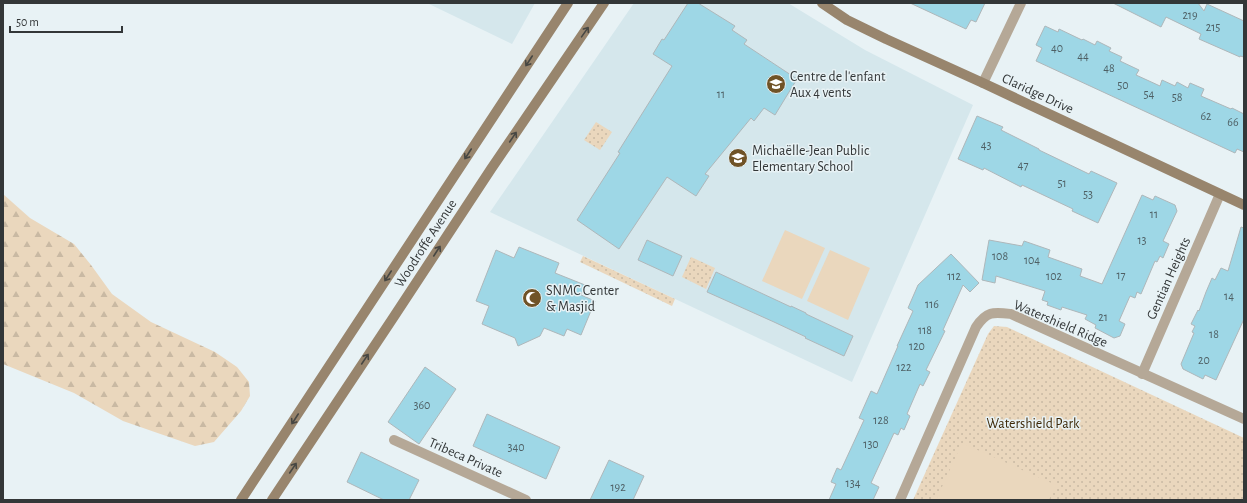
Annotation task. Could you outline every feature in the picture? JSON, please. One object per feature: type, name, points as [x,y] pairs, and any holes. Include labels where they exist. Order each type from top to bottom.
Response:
[{"type":"main road","name":"Woodroffe Avenue","points":[[241,500],[568,3]]},
{"type":"main road","name":"Woodroffe Avenue","points":[[272,500],[491,169],[604,3]]},
{"type":"main road","name":"Claridge Drive","points":[[822,3],[848,20],[886,39],[1244,205]]},
{"type":"street","points":[[983,83],[1021,3]]},
{"type":"street","name":"Gentian Heights","points":[[1142,374],[1220,194]]},
{"type":"street","name":"Watershield Ridge","points":[[900,500],[976,327],[983,318],[995,312],[1010,314],[1244,419]]},
{"type":"street","name":"Tribeca Private","points":[[394,440],[526,500]]},
{"type":"shaded area","points":[[427,3],[535,3],[512,44]]},
{"type":"shaded area","name":"Michaëlle-Jean Public Elementary School","points":[[634,3],[788,3],[865,50],[973,105],[852,382],[490,212]]},
{"type":"green space","points":[[596,122],[612,132],[600,150],[584,140]]},
{"type":"green space","points":[[3,194],[30,218],[74,244],[112,294],[151,322],[215,352],[237,367],[249,382],[250,396],[241,411],[214,442],[195,446],[123,421],[74,393],[3,364]]},
{"type":"green space","points":[[785,230],[825,248],[802,299],[762,281]]},
{"type":"green space","points":[[830,250],[870,268],[848,320],[807,301]]},
{"type":"green space","points":[[583,256],[675,299],[672,306],[580,262]]},
{"type":"green space","points":[[691,257],[715,268],[706,289],[682,277]]},
{"type":"green space","name":"Watershield Park","points":[[994,326],[1007,327],[1244,438],[1244,500],[913,500],[988,334]]},
{"type":"green space","points":[[962,443],[1056,485],[1049,500],[936,500]]},
{"type":"building","points":[[688,3],[698,3],[735,26],[732,30],[747,40],[744,44],[797,79],[775,115],[764,108],[754,121],[751,118],[705,174],[709,176],[696,196],[667,177],[619,249],[577,220],[620,153],[618,152],[672,66],[653,54]]},
{"type":"building","points":[[910,3],[985,3],[976,22],[971,20],[966,29]]},
{"type":"building","points":[[1113,3],[1198,3],[1204,11],[1207,4],[1244,21],[1244,57],[1240,57],[1199,39],[1201,34],[1166,17],[1161,27]]},
{"type":"building","points":[[1045,26],[1058,32],[1059,29],[1095,45],[1097,41],[1111,48],[1109,51],[1122,57],[1120,61],[1139,70],[1136,75],[1160,86],[1162,80],[1175,86],[1177,82],[1188,88],[1190,83],[1204,89],[1201,96],[1244,114],[1244,152],[1237,149],[1235,153],[1036,61],[1042,48],[1036,45]]},
{"type":"building","points":[[977,116],[1003,127],[1001,130],[1089,174],[1091,171],[1117,183],[1098,223],[1072,211],[1073,209],[1022,185],[1021,187],[984,168],[983,170],[958,159]]},
{"type":"building","points":[[1142,195],[1153,200],[1155,196],[1175,205],[1177,211],[1163,241],[1169,244],[1163,258],[1160,256],[1157,262],[1155,261],[1141,294],[1137,292],[1135,298],[1130,296],[1119,321],[1125,324],[1120,336],[1114,338],[1095,328],[1096,325],[1085,319],[1087,315],[1062,307],[1061,310],[1047,305],[1048,302],[1042,300],[1045,291],[996,276],[995,283],[982,280],[989,240],[1022,246],[1024,241],[1050,250],[1048,257],[1082,269],[1080,276],[1102,284]]},
{"type":"building","points":[[1241,227],[1244,228],[1244,319],[1216,380],[1205,375],[1203,379],[1183,369],[1181,364],[1194,333],[1192,332],[1195,326],[1191,324],[1198,310],[1199,311],[1212,278],[1215,280],[1221,268],[1228,271]]},
{"type":"building","points":[[647,240],[682,256],[673,276],[638,260]]},
{"type":"building","name":"SNMC Center & Masjid","points":[[519,247],[559,263],[555,273],[585,285],[581,295],[595,301],[581,335],[567,329],[564,336],[544,328],[540,336],[518,346],[515,338],[482,324],[489,306],[476,301],[496,250],[514,258]]},
{"type":"building","points":[[951,254],[979,283],[970,292],[963,285],[943,330],[945,331],[926,370],[930,372],[923,386],[920,384],[907,414],[910,416],[904,430],[901,428],[898,435],[894,433],[871,483],[879,487],[873,500],[829,500],[836,484],[831,482],[837,468],[841,470],[864,420],[859,418],[871,391],[877,394],[913,311],[908,308],[918,285]]},
{"type":"building","points":[[716,272],[853,336],[844,356],[707,292]]},
{"type":"building","points":[[425,367],[456,389],[419,444],[388,422]]},
{"type":"building","points":[[487,414],[560,447],[546,479],[473,446]]},
{"type":"building","points":[[361,452],[419,480],[409,500],[384,500],[347,482]]},
{"type":"building","points":[[609,460],[644,476],[633,500],[590,500]]},
{"type":"place","name":"Centre de l'enfant Aux 4 vents","points":[[776,84]]},
{"type":"place","name":"Michaëlle-Jean Public Elementary School","points":[[738,158]]},
{"type":"place","name":"SNMC Center & Masjid","points":[[532,298]]}]
